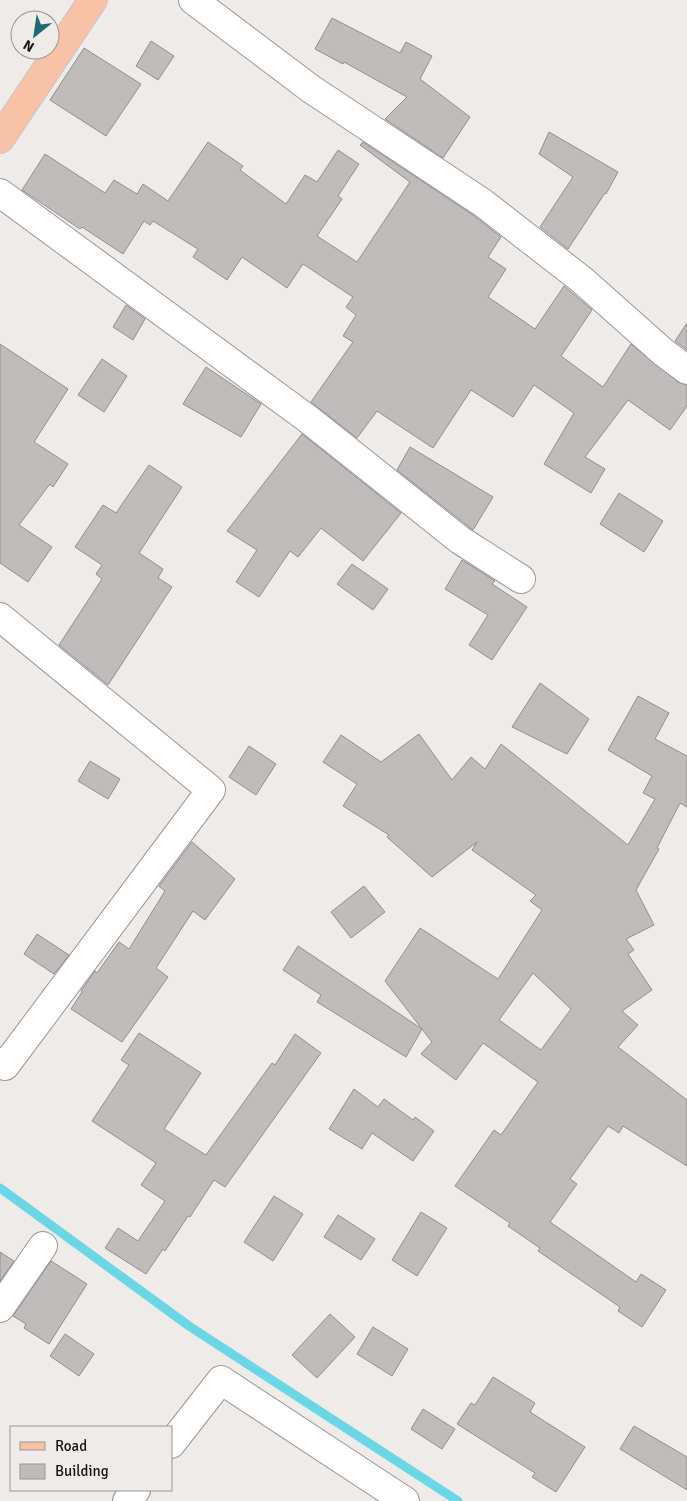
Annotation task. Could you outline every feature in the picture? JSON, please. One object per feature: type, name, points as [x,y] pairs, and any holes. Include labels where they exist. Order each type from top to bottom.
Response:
[{"type":"main road","points":[[0,139],[93,0]]},
{"type":"street","points":[[192,0],[311,89],[483,203],[582,280],[663,352],[687,370]]},
{"type":"street","points":[[0,193],[308,419],[460,540],[521,579]]},
{"type":"street","points":[[0,617],[211,790],[5,1066],[0,1062]]},
{"type":"street","points":[[0,1308],[43,1246]]},
{"type":"street","points":[[172,1443],[221,1380],[405,1501]]},
{"type":"street","points":[[127,1501],[135,1491]]},
{"type":"building","points":[[332,18],[400,53],[406,42],[432,56],[420,79],[470,117],[443,158],[385,119],[407,97],[344,62],[343,64],[315,49]]},
{"type":"building","points":[[151,41],[174,56],[158,80],[136,66]]},
{"type":"building","points":[[84,48],[141,84],[106,136],[50,100]]},
{"type":"building","points":[[549,132],[618,172],[606,194],[568,249],[540,227],[573,177],[539,154]]},
{"type":"building","points":[[208,142],[243,166],[240,170],[286,204],[305,175],[317,182],[338,150],[359,164],[338,196],[342,199],[317,236],[357,262],[410,182],[360,145],[363,142],[473,215],[501,237],[488,257],[506,269],[488,297],[535,329],[564,286],[592,310],[561,356],[603,387],[631,344],[678,382],[687,385],[687,406],[670,430],[628,400],[585,457],[605,469],[591,493],[544,464],[574,413],[534,385],[513,417],[471,390],[433,448],[377,411],[357,438],[311,402],[353,342],[343,336],[356,315],[346,307],[353,297],[303,264],[287,288],[242,257],[227,280],[193,257],[198,249],[153,221],[150,225],[144,221],[123,254],[82,227],[80,229],[22,190],[45,154],[105,193],[114,180],[137,194],[143,184],[168,201]]},
{"type":"building","points":[[126,305],[145,319],[133,340],[113,327]]},
{"type":"building","points":[[687,323],[687,350],[675,341]]},
{"type":"building","points":[[0,344],[68,389],[34,442],[68,464],[53,487],[50,484],[19,525],[52,547],[28,582],[0,563]]},
{"type":"building","points":[[102,359],[127,376],[104,412],[78,395]]},
{"type":"building","points":[[206,367],[261,404],[241,437],[183,404]]},
{"type":"building","points":[[302,434],[401,513],[363,561],[321,528],[298,557],[290,551],[259,597],[236,582],[257,550],[227,531]]},
{"type":"building","points":[[410,447],[493,497],[473,530],[397,470]]},
{"type":"building","points":[[149,465],[182,487],[139,553],[163,569],[158,578],[172,587],[108,685],[59,645],[102,579],[96,574],[102,565],[75,547],[103,505],[116,513]]},
{"type":"building","points":[[619,493],[663,521],[644,552],[600,524]]},
{"type":"building","points":[[462,560],[495,581],[492,584],[527,607],[492,660],[469,645],[488,615],[445,589]]},
{"type":"building","points":[[352,564],[388,589],[373,610],[337,584]]},
{"type":"building","points":[[540,683],[589,719],[567,754],[512,727]]},
{"type":"building","points":[[638,696],[669,713],[655,739],[687,756],[687,807],[680,803],[657,848],[659,849],[636,890],[654,925],[626,939],[634,950],[628,954],[652,990],[622,1011],[638,1025],[618,1047],[687,1100],[687,1166],[623,1126],[619,1133],[608,1126],[570,1179],[577,1184],[550,1222],[636,1282],[641,1274],[666,1290],[642,1327],[618,1311],[620,1307],[538,1251],[540,1248],[508,1226],[510,1223],[455,1186],[494,1130],[501,1135],[538,1082],[483,1043],[456,1080],[421,1054],[432,1042],[385,981],[420,928],[498,979],[542,910],[530,901],[536,895],[472,850],[477,842],[432,877],[387,837],[389,835],[343,806],[357,784],[323,762],[341,735],[381,762],[419,734],[452,780],[471,757],[485,769],[501,744],[628,845],[655,799],[643,793],[652,776],[608,750]],"holes":[[[533,973],[571,1009],[541,1050],[499,1020]]]},
{"type":"building","points":[[249,746],[276,764],[256,795],[229,777]]},
{"type":"building","points":[[90,761],[120,779],[108,799],[78,781]]},
{"type":"building","points":[[192,842],[235,879],[205,920],[193,911],[156,968],[168,977],[122,1042],[71,1009],[95,971],[97,973],[119,942],[129,949],[165,891],[159,886]]},
{"type":"building","points":[[364,886],[385,912],[351,938],[331,912]]},
{"type":"building","points":[[37,934],[69,955],[54,974],[24,954]]},
{"type":"building","points":[[298,946],[422,1029],[406,1057],[317,1002],[321,995],[283,970]]},
{"type":"building","points":[[139,1033],[201,1073],[164,1129],[206,1155],[272,1063],[275,1065],[295,1034],[321,1053],[225,1187],[214,1180],[190,1217],[188,1216],[165,1251],[163,1249],[146,1274],[105,1248],[118,1228],[138,1241],[165,1201],[141,1185],[156,1163],[92,1121],[129,1065],[121,1060]]},
{"type":"building","points":[[354,1089],[378,1107],[384,1099],[413,1120],[415,1117],[434,1131],[413,1161],[372,1133],[362,1149],[329,1129]]},
{"type":"building","points":[[274,1196],[303,1214],[273,1261],[244,1242]]},
{"type":"building","points":[[421,1212],[447,1228],[417,1276],[392,1260]]},
{"type":"building","points":[[338,1215],[375,1239],[361,1260],[324,1237]]},
{"type":"building","points":[[0,1252],[14,1261],[0,1281]]},
{"type":"building","points":[[51,1261],[87,1284],[49,1344],[24,1328],[26,1324],[13,1316]]},
{"type":"building","points":[[330,1314],[355,1337],[317,1378],[292,1355]]},
{"type":"building","points":[[373,1327],[408,1349],[392,1376],[357,1354]]},
{"type":"building","points":[[65,1334],[94,1354],[79,1376],[50,1356]]},
{"type":"building","points":[[493,1377],[535,1403],[530,1412],[585,1447],[556,1492],[532,1477],[535,1473],[457,1424],[471,1403],[475,1405]]},
{"type":"building","points":[[423,1409],[455,1429],[442,1449],[411,1429]]},
{"type":"building","points":[[634,1426],[687,1457],[687,1490],[620,1449]]},
{"type":"waterway","points":[[0,1188],[189,1326],[458,1501]]}]
